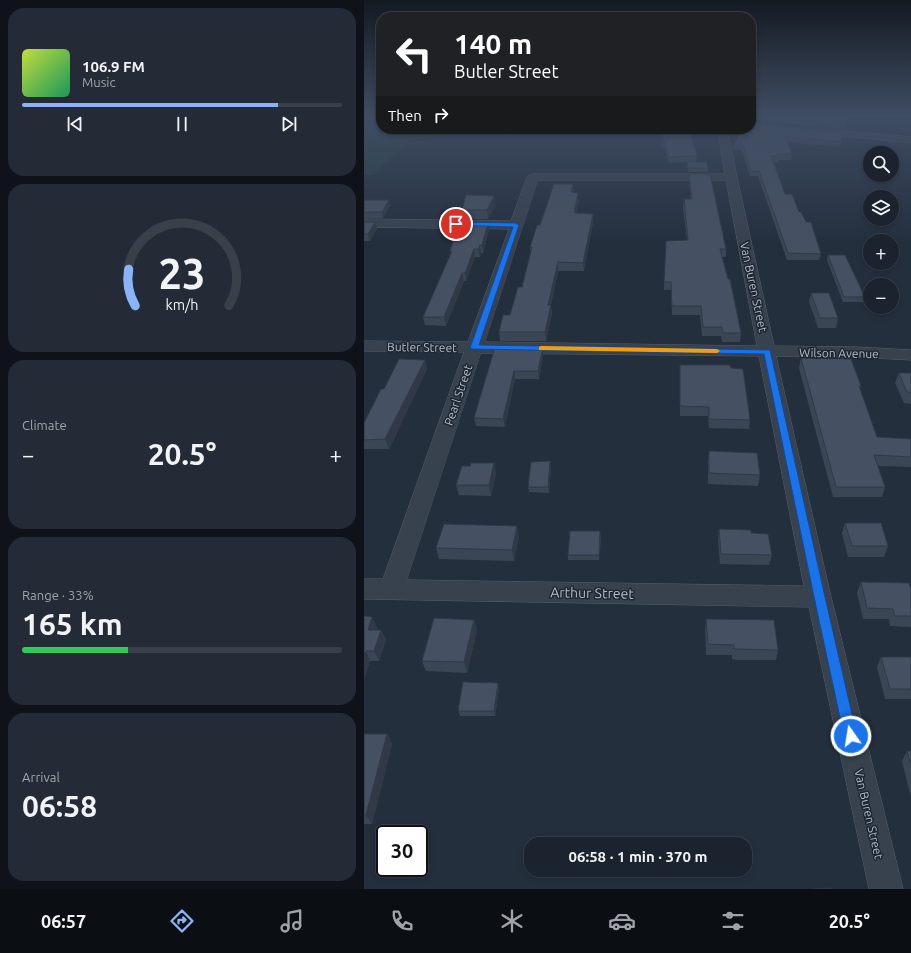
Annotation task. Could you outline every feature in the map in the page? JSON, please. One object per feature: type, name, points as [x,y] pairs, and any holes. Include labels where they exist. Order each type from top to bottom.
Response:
[{"type":"street","name":"Van Buren Street","points":[[727,158],[819,597],[886,889]]},
{"type":"street","name":"Pearl Street","points":[[391,590],[533,177],[730,177]]},
{"type":"street","points":[[364,223],[516,225]]},
{"type":"street","name":"Butler Street","points":[[364,346],[767,352]]},
{"type":"street","name":"Wilson Avenue","points":[[767,352],[856,352],[911,355]]},
{"type":"street","name":"Arthur Street","points":[[364,590],[819,597]]},
{"type":"green space","points":[[364,158],[390,158],[373,175],[364,175]]},
{"type":"building","points":[[747,158],[772,158],[785,194],[792,194],[799,212],[801,212],[806,222],[811,222],[821,254],[788,253],[759,171],[751,171]]},
{"type":"building","points":[[687,162],[707,162],[708,168],[688,168]]},
{"type":"building","points":[[689,174],[710,174],[726,249],[720,249],[728,279],[730,279],[741,333],[723,333],[722,327],[703,327],[701,306],[672,306],[671,282],[664,282],[666,241],[688,240],[684,199],[692,199]]},
{"type":"building","points":[[554,184],[573,184],[571,192],[578,193],[574,213],[593,214],[583,263],[558,262],[548,305],[551,305],[545,332],[499,332],[503,315],[510,315],[518,287],[522,287],[532,247],[530,247],[537,225],[540,225]]},
{"type":"building","points":[[466,195],[494,196],[487,210],[462,210]]},
{"type":"building","points":[[364,200],[389,200],[382,212],[364,212]]},
{"type":"building","points":[[364,222],[375,222],[368,234],[364,234]]},
{"type":"building","points":[[459,222],[488,223],[482,245],[480,245],[478,249],[474,249],[465,273],[462,273],[444,317],[423,317],[452,251],[450,251]]},
{"type":"building","points":[[828,255],[845,255],[863,293],[863,297],[844,297]]},
{"type":"building","points":[[811,293],[829,293],[838,318],[820,318]]},
{"type":"building","points":[[495,347],[543,347],[538,371],[514,371],[503,419],[474,418]]},
{"type":"building","points":[[801,358],[851,359],[877,437],[911,439],[911,457],[874,455],[885,487],[836,487]]},
{"type":"building","points":[[399,359],[425,360],[385,439],[364,440],[364,423],[381,389],[384,389]]},
{"type":"building","points":[[680,365],[730,365],[731,368],[743,369],[750,420],[709,419],[709,407],[680,406]]},
{"type":"building","points":[[899,373],[911,373],[911,393],[907,392]]},
{"type":"building","points":[[709,451],[757,453],[760,475],[709,473]]},
{"type":"building","points":[[550,461],[548,487],[528,487],[531,462]]},
{"type":"building","points":[[471,463],[494,463],[489,485],[456,485],[462,466],[470,466]]},
{"type":"building","points":[[845,523],[881,523],[888,546],[852,546]]},
{"type":"building","points":[[444,524],[517,526],[512,550],[436,548]]},
{"type":"building","points":[[719,529],[751,530],[751,533],[768,534],[772,555],[721,554]]},
{"type":"building","points":[[570,531],[600,531],[599,555],[568,555]]},
{"type":"building","points":[[861,582],[909,583],[911,590],[911,616],[895,616],[893,609],[867,608]]},
{"type":"building","points":[[364,616],[372,617],[368,630],[381,630],[374,651],[366,651],[364,655]]},
{"type":"building","points":[[434,618],[474,620],[464,662],[422,661]]},
{"type":"building","points":[[706,619],[774,620],[778,650],[734,649],[734,645],[708,644]]},
{"type":"building","points":[[881,657],[911,657],[911,689],[890,689]]},
{"type":"building","points":[[463,682],[498,683],[494,711],[458,711]]},
{"type":"building","points":[[364,734],[387,734],[366,815],[364,815]]},
{"type":"building","points":[[907,751],[911,751],[911,766]]},
{"type":"slow traffic","points":[[541,349],[717,351]]},
{"type":"route","points":[[456,224],[516,225],[474,348],[767,352],[819,597],[851,736]]}]
